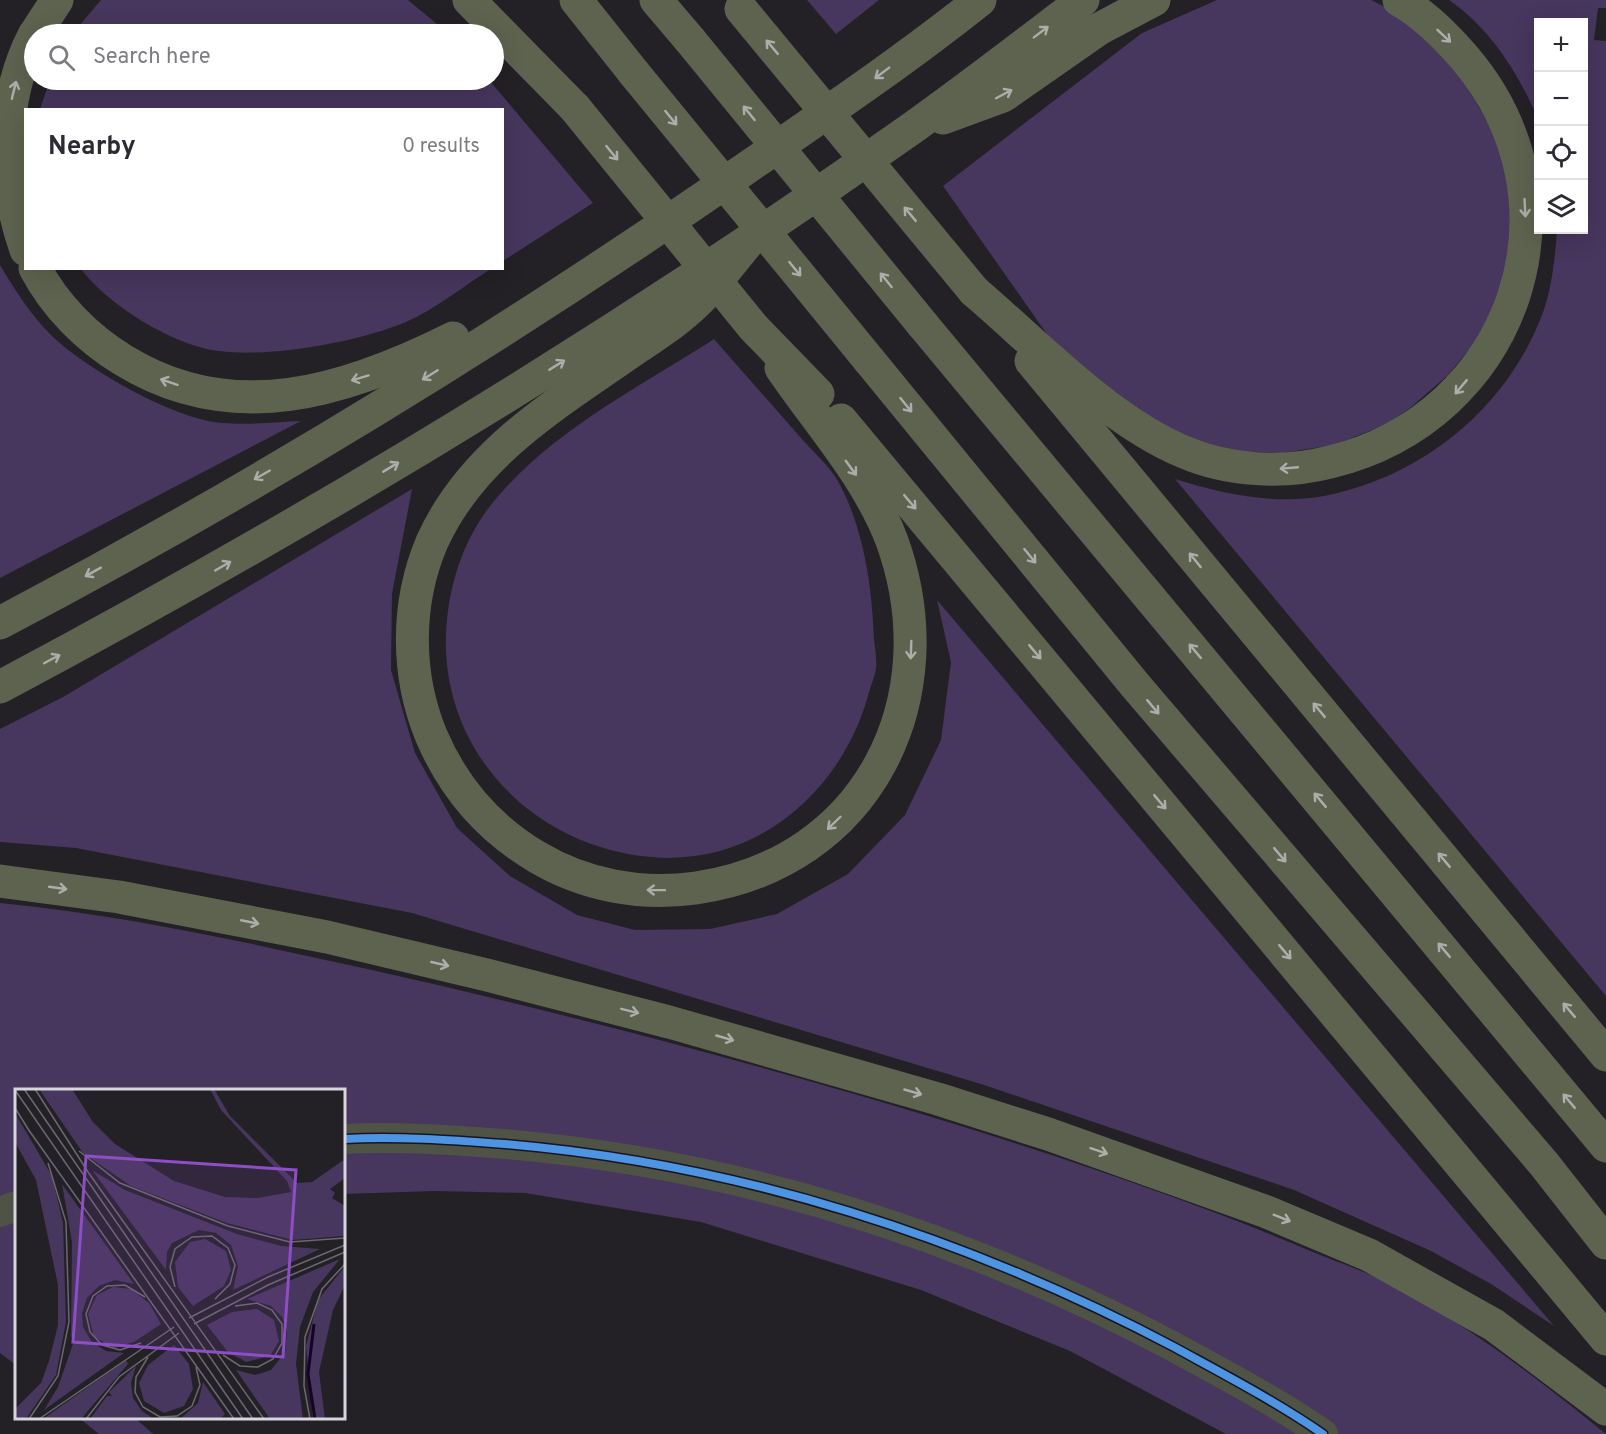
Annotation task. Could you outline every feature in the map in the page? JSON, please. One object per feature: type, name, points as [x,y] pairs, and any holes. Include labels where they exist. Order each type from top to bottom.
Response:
[{"type":"highway","points":[[42,24],[57,0]]},
{"type":"highway","points":[[469,0],[493,24]]},
{"type":"highway","points":[[492,0],[575,108],[811,399],[1606,1339]]},
{"type":"highway","points":[[576,0],[1135,686],[1544,1164],[1606,1243]]},
{"type":"highway","points":[[657,0],[923,325],[1606,1146]]},
{"type":"highway","points":[[929,38],[963,0]]},
{"type":"highway","points":[[0,623],[150,540],[378,407],[621,254],[867,85],[980,0]]},
{"type":"highway","points":[[0,687],[156,604],[392,466],[565,360],[751,239],[910,130],[1083,0]]},
{"type":"highway","points":[[910,130],[1003,96],[1099,29],[1154,0]]},
{"type":"highway","points":[[974,291],[1118,413],[1185,453],[1244,467],[1282,469],[1317,466],[1376,447],[1420,423],[1454,396],[1480,365],[1494,343],[1517,286],[1524,253],[1525,193],[1511,134],[1488,88],[1453,44],[1419,12],[1399,0]]},
{"type":"highway","points":[[737,5],[1606,1055]]},
{"type":"highway","points":[[504,36],[575,108]]},
{"type":"highway","points":[[24,60],[18,74],[10,109],[6,144],[7,180],[14,215],[24,244]]},
{"type":"highway","points":[[751,239],[687,313],[504,444],[456,500],[426,558],[416,593],[412,644],[414,674],[427,724],[446,766],[474,806],[510,840],[546,862],[582,878],[627,888],[669,890],[726,882],[759,872],[811,842],[853,803],[878,766],[894,734],[908,684],[912,639],[906,596],[895,552],[880,514],[811,399]]},
{"type":"highway","points":[[36,270],[60,306],[83,329],[108,351],[136,368],[165,381],[195,390],[258,398],[315,390],[397,366],[621,254]]},
{"type":"highway","points":[[0,881],[119,897],[327,937],[487,975],[669,1022],[938,1099],[1069,1141],[1267,1212],[1369,1255],[1494,1325],[1606,1409]]},
{"type":"street","points":[[345,1139],[453,1140],[624,1157],[830,1203],[970,1252],[1102,1309],[1279,1403],[1323,1434]]},
{"type":"street","points":[[0,1212],[15,1206]]},
{"type":"shaded area","points":[[101,0],[408,0],[437,24],[81,24]]},
{"type":"shaded area","points":[[807,0],[879,0],[836,34]]},
{"type":"shaded area","points":[[1217,0],[1371,0],[1410,19],[1448,53],[1504,151],[1511,222],[1507,266],[1489,316],[1472,346],[1448,375],[1410,408],[1387,424],[1334,445],[1282,453],[1232,451],[1154,428],[1051,340],[943,186],[1142,33]]},
{"type":"shaded area","points":[[1449,0],[1606,0],[1606,8],[1598,8],[1594,40],[1606,41],[1606,996],[1175,479],[1230,493],[1268,499],[1324,496],[1360,487],[1394,473],[1427,455],[1456,434],[1483,409],[1507,380],[1526,349],[1542,315],[1554,262],[1557,234],[1588,234],[1588,18],[1534,18],[1534,110],[1522,85],[1502,53],[1464,11]]},
{"type":"shaded area","points":[[47,90],[497,90],[593,203],[504,260],[504,108],[40,108]]},
{"type":"shaded area","points":[[0,265],[17,293],[51,335],[86,363],[132,391],[181,413],[203,420],[243,424],[301,421],[0,578]]},
{"type":"shaded area","points":[[82,270],[489,270],[427,311],[386,329],[314,347],[240,353],[201,348],[163,332],[143,322],[93,283]]},
{"type":"shaded area","points":[[714,339],[827,465],[848,501],[861,539],[869,579],[876,668],[855,731],[837,763],[815,792],[788,816],[758,836],[725,850],[689,857],[651,857],[606,849],[564,832],[527,808],[496,778],[471,743],[455,702],[446,658],[448,611],[457,571],[472,533],[487,510],[510,483],[563,436],[623,395]]},
{"type":"shaded area","points":[[412,489],[392,594],[391,670],[415,753],[457,828],[510,876],[577,915],[635,930],[710,929],[777,914],[848,874],[905,815],[941,740],[951,662],[937,600],[1554,1326],[1491,1284],[1431,1251],[1294,1190],[981,1084],[412,913],[76,848],[0,842],[0,729],[63,697]]},
{"type":"shaded area","points":[[0,903],[94,915],[187,931],[372,970],[525,1006],[676,1044],[827,1086],[1061,1158],[1226,1217],[1399,1288],[1487,1343],[1606,1434],[1226,1434],[1070,1351],[921,1290],[701,1222],[525,1193],[435,1191],[345,1194],[345,1089],[15,1089],[15,1364],[0,1353]]},
{"type":"shaded area","points":[[80,1419],[136,1419],[153,1434],[99,1434]]},
{"type":"cycle path","points":[[345,1139],[444,1140],[593,1154],[679,1169],[765,1188],[850,1212],[933,1240],[1015,1272],[1095,1308],[1231,1378],[1323,1434]]}]
